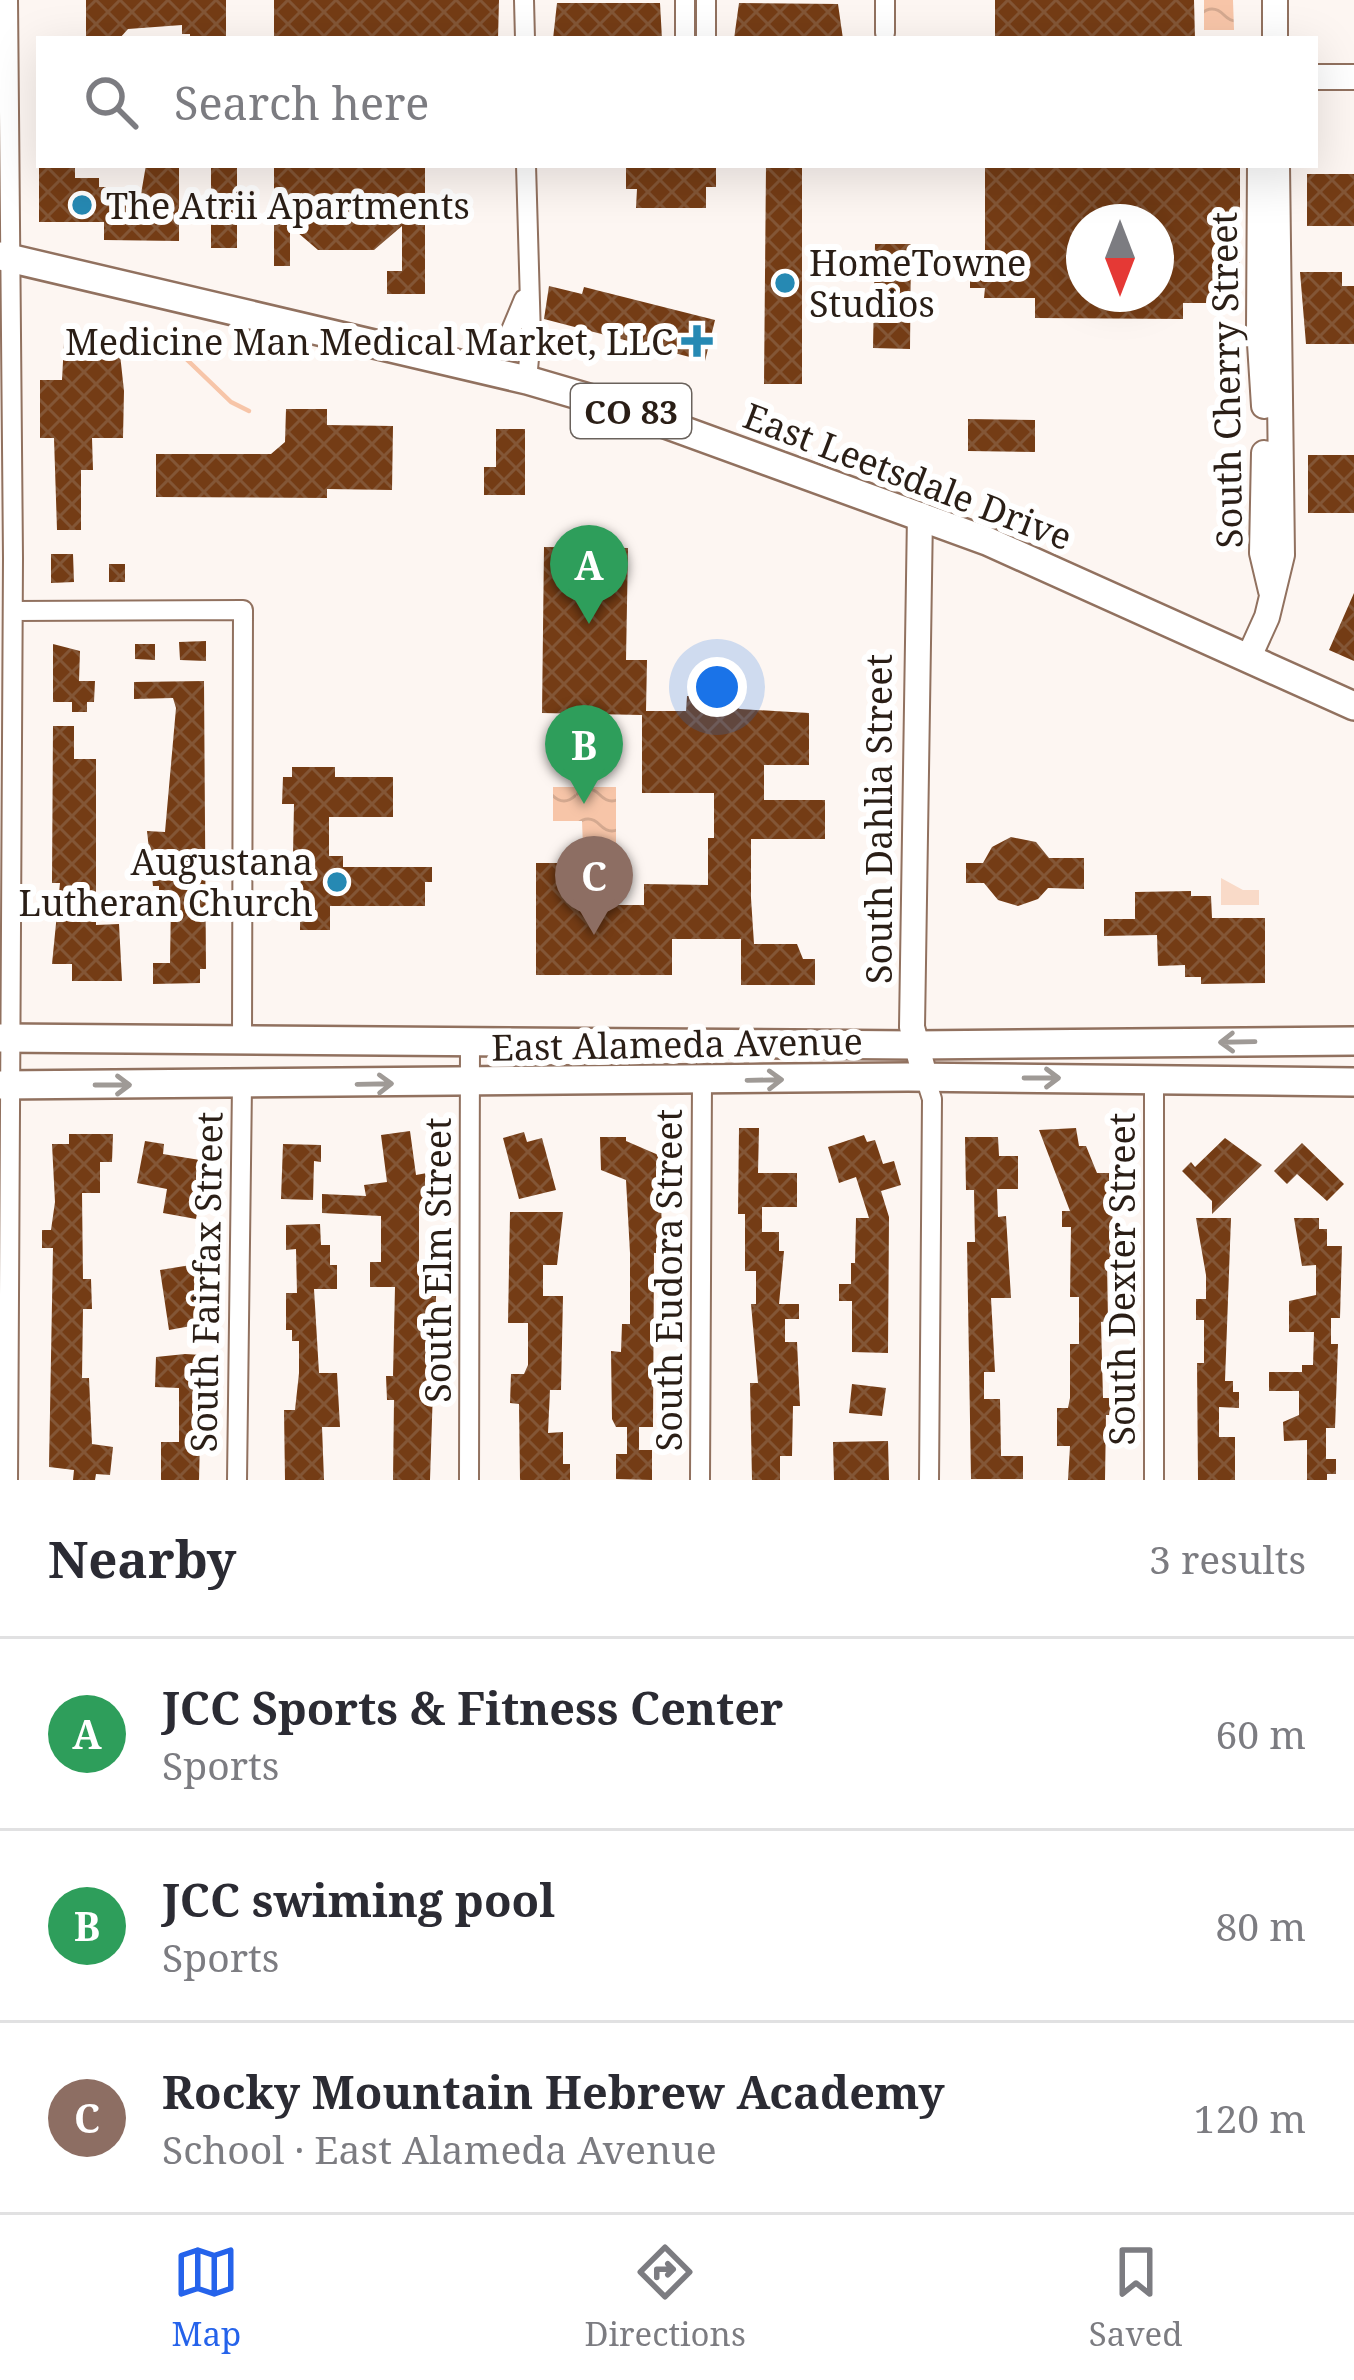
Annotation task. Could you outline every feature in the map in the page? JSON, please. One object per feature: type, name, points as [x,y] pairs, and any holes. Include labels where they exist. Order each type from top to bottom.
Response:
[{"type":"main road","points":[[1275,36],[1276,0]]},
{"type":"main road","points":[[1318,77],[1354,77]]},
{"type":"main road","name":"South Cherry Street","points":[[1260,168],[1262,553],[1271,593]]},
{"type":"main road","name":"South Cherry Street","points":[[1248,659],[1282,555],[1277,168]]},
{"type":"main road","name":"East Leetsdale Drive","points":[[5,257],[526,380],[651,418],[920,515],[1354,706]]},
{"type":"main road","name":"South Dahlia Street","points":[[920,515],[914,673],[915,1045],[925,1077]]},
{"type":"main road","name":"East Alameda Avenue","points":[[5,1039],[915,1045],[1354,1041]]},
{"type":"main road","name":"East Alameda Avenue","points":[[5,1085],[925,1077],[1354,1082]]},
{"type":"street","points":[[8,0],[6,558],[13,611],[5,1039],[8,1480]]},
{"type":"street","points":[[524,0],[525,36]]},
{"type":"street","points":[[685,0],[685,36]]},
{"type":"street","points":[[706,0],[706,36]]},
{"type":"street","points":[[885,0],[885,33]]},
{"type":"street","points":[[526,168],[525,295],[531,337],[526,380]]},
{"type":"street","points":[[458,364],[506,342],[525,295]]},
{"type":"street","points":[[13,611],[243,610],[242,1040]]},
{"type":"street","name":"South Elm Street","points":[[469,1480],[470,1041]]},
{"type":"street","name":"South Dahlia Street","points":[[925,1077],[932,1099],[929,1480]]},
{"type":"street","name":"South Dexter Street","points":[[1154,1078],[1154,1480]]},
{"type":"street","name":"South Eudora Street","points":[[700,1480],[702,1081]]},
{"type":"street","name":"South Fairfax Street","points":[[237,1480],[242,1085]]},
{"type":"green space","points":[[1221,878],[1243,890],[1259,890],[1259,905],[1221,905]]},
{"type":"water","points":[[1204,0],[1233,0],[1234,30],[1204,30]]},
{"type":"water","points":[[553,787],[616,787],[616,847],[583,847],[582,821],[553,821]]},
{"type":"building","points":[[86,0],[226,0],[226,36],[182,34],[182,25],[128,29],[122,36],[86,36]]},
{"type":"building","points":[[274,0],[499,0],[498,36],[274,36]]},
{"type":"building","points":[[995,0],[1194,0],[1195,36],[995,36]]},
{"type":"building","points":[[557,3],[660,3],[662,36],[553,36]]},
{"type":"building","points":[[739,3],[838,4],[843,36],[734,36]]},
{"type":"building","name":"The Atrii Apartments","points":[[39,168],[75,168],[75,178],[99,178],[99,187],[106,187],[106,200],[140,200],[145,168],[179,168],[179,241],[104,240],[104,222],[39,222]]},
{"type":"building","points":[[211,168],[237,168],[237,248],[211,248]]},
{"type":"building","points":[[274,168],[425,168],[425,294],[387,294],[387,271],[402,271],[402,226],[374,250],[318,250],[290,226],[290,266],[274,266]]},
{"type":"building","points":[[626,168],[716,168],[716,187],[706,187],[706,208],[636,208],[637,189],[626,189]]},
{"type":"building","points":[[766,168],[802,168],[802,384],[764,384]]},
{"type":"building","points":[[985,168],[1240,168],[1240,296],[1233,303],[1183,303],[1183,319],[1035,318],[1035,298],[984,298],[985,288],[970,288],[970,271],[985,271]]},
{"type":"building","points":[[1307,174],[1354,174],[1354,226],[1307,226]]},
{"type":"building","points":[[875,244],[911,244],[910,349],[873,348]]},
{"type":"building","points":[[1300,272],[1342,272],[1342,286],[1354,286],[1354,344],[1306,344]]},
{"type":"building","points":[[549,286],[582,294],[584,287],[715,320],[705,361],[544,319]]},
{"type":"building","points":[[64,343],[96,343],[84,355],[120,354],[124,391],[123,438],[92,438],[93,470],[81,470],[81,530],[57,530],[54,438],[40,438],[40,380],[62,380]]},
{"type":"building","points":[[286,409],[327,409],[327,425],[393,426],[392,490],[327,489],[327,498],[156,497],[156,454],[271,454],[285,442]]},
{"type":"building","points":[[968,419],[1035,420],[1035,452],[968,451]]},
{"type":"building","points":[[496,429],[525,429],[525,495],[484,495],[484,467],[496,467]]},
{"type":"building","points":[[1308,455],[1354,455],[1354,513],[1308,513]]},
{"type":"building","points":[[544,547],[628,548],[626,660],[647,660],[646,711],[686,711],[687,696],[710,696],[740,709],[809,713],[809,765],[764,765],[764,800],[825,800],[825,839],[751,839],[751,898],[754,944],[797,944],[803,959],[815,959],[815,985],[741,985],[741,939],[672,939],[672,975],[536,975],[536,863],[613,863],[613,905],[644,905],[644,884],[708,885],[708,838],[714,838],[714,793],[642,793],[642,715],[542,713]]},
{"type":"building","points":[[51,554],[73,554],[74,582],[51,583]]},
{"type":"building","points":[[109,564],[125,564],[125,582],[109,582]]},
{"type":"building","points":[[1354,593],[1354,661],[1329,650]]},
{"type":"building","points":[[206,641],[206,661],[180,660],[179,642]]},
{"type":"building","points":[[53,644],[80,651],[79,681],[95,681],[94,702],[87,702],[87,712],[72,712],[72,702],[53,702]]},
{"type":"building","points":[[135,644],[155,644],[155,660],[135,659]]},
{"type":"building","points":[[204,681],[206,969],[200,969],[200,983],[153,984],[153,963],[170,963],[171,901],[159,901],[159,886],[153,886],[147,831],[165,832],[176,708],[173,698],[134,699],[134,682]]},
{"type":"building","points":[[53,726],[74,726],[74,759],[96,759],[96,925],[119,924],[122,981],[72,981],[72,964],[52,964],[60,883],[52,883]]},
{"type":"building","points":[[292,767],[335,767],[335,777],[393,777],[393,817],[329,817],[329,856],[343,856],[343,867],[432,867],[432,882],[425,882],[425,906],[330,906],[330,930],[300,930],[301,855],[293,855],[294,804],[282,804],[283,777],[292,777]]},
{"type":"building","points":[[1011,837],[1036,842],[1049,858],[1084,858],[1084,889],[1048,888],[1038,899],[1018,906],[998,900],[984,883],[966,883],[966,863],[983,863],[992,847]]},
{"type":"building","points":[[1191,891],[1191,896],[1211,896],[1212,918],[1265,918],[1265,983],[1201,984],[1201,977],[1185,977],[1185,965],[1158,966],[1157,935],[1104,936],[1104,919],[1135,919],[1135,892]]},
{"type":"building","points":[[739,1128],[759,1128],[758,1173],[797,1173],[797,1207],[762,1207],[762,1232],[779,1232],[779,1251],[784,1251],[779,1304],[799,1304],[799,1319],[785,1319],[785,1342],[797,1342],[800,1406],[793,1406],[792,1456],[780,1456],[780,1480],[752,1480],[750,1383],[758,1383],[751,1304],[756,1304],[756,1271],[745,1271],[745,1214],[738,1214]]},
{"type":"building","points":[[1076,1128],[1079,1146],[1086,1146],[1097,1173],[1112,1173],[1113,1262],[1107,1262],[1108,1321],[1101,1322],[1103,1398],[1123,1398],[1123,1415],[1106,1415],[1105,1480],[1068,1480],[1070,1446],[1057,1446],[1057,1408],[1068,1408],[1070,1398],[1070,1344],[1079,1344],[1079,1297],[1070,1297],[1071,1227],[1062,1227],[1062,1211],[1070,1211],[1039,1130]]},
{"type":"building","points":[[410,1131],[416,1175],[427,1173],[432,1209],[419,1211],[419,1268],[437,1268],[430,1480],[393,1480],[394,1400],[387,1400],[386,1376],[393,1376],[395,1287],[370,1287],[370,1262],[381,1262],[381,1216],[322,1213],[322,1194],[366,1196],[364,1185],[387,1182],[381,1135]]},
{"type":"building","points":[[524,1132],[527,1142],[542,1138],[556,1190],[519,1199],[503,1138]]},
{"type":"building","points":[[69,1134],[113,1134],[112,1162],[100,1162],[100,1193],[82,1193],[83,1279],[91,1279],[92,1309],[83,1309],[82,1378],[89,1378],[92,1444],[113,1447],[110,1475],[96,1474],[95,1480],[73,1480],[74,1470],[49,1467],[53,1248],[42,1248],[42,1230],[51,1230],[55,1202],[52,1144],[69,1144]]},
{"type":"building","points":[[864,1135],[867,1142],[875,1140],[883,1164],[894,1161],[901,1185],[881,1191],[889,1217],[888,1353],[852,1352],[852,1301],[839,1301],[839,1284],[851,1284],[856,1218],[869,1218],[856,1177],[839,1183],[828,1147]]},
{"type":"building","points":[[600,1137],[626,1137],[670,1160],[661,1182],[662,1253],[654,1253],[653,1427],[639,1427],[639,1450],[652,1450],[652,1480],[616,1479],[616,1454],[627,1454],[627,1427],[616,1427],[612,1419],[611,1351],[621,1352],[622,1324],[630,1324],[630,1253],[626,1180],[601,1170]]},
{"type":"building","points":[[965,1137],[998,1137],[999,1156],[1018,1156],[1018,1189],[997,1189],[998,1217],[1006,1216],[1011,1298],[991,1298],[995,1372],[984,1372],[984,1399],[1000,1399],[1001,1456],[1023,1456],[1023,1479],[971,1479],[967,1242],[975,1242],[974,1190],[966,1190]]},
{"type":"building","points":[[1225,1138],[1262,1165],[1212,1214],[1212,1201],[1182,1171],[1191,1162],[1195,1167]]},
{"type":"building","points":[[145,1141],[164,1144],[163,1154],[206,1161],[196,1219],[163,1213],[167,1189],[137,1183]]},
{"type":"building","points":[[1302,1143],[1344,1184],[1327,1201],[1297,1174],[1287,1184],[1274,1171]]},
{"type":"building","points":[[283,1144],[321,1145],[321,1162],[314,1161],[313,1200],[281,1199]]},
{"type":"building","points":[[510,1212],[563,1212],[557,1265],[543,1265],[543,1296],[563,1296],[561,1390],[550,1390],[548,1433],[563,1432],[563,1464],[570,1464],[570,1480],[520,1480],[519,1404],[510,1403],[511,1374],[524,1374],[528,1365],[528,1323],[508,1323]]},
{"type":"building","points":[[1196,1218],[1231,1218],[1225,1381],[1233,1381],[1233,1392],[1239,1392],[1239,1408],[1219,1407],[1219,1437],[1235,1437],[1235,1480],[1198,1480],[1197,1363],[1204,1363],[1204,1320],[1196,1320],[1196,1299],[1206,1299],[1206,1275]]},
{"type":"building","points":[[1294,1218],[1319,1218],[1319,1229],[1327,1229],[1327,1246],[1342,1246],[1340,1318],[1331,1318],[1331,1344],[1338,1344],[1335,1428],[1326,1428],[1326,1459],[1336,1459],[1336,1474],[1327,1474],[1327,1480],[1307,1480],[1307,1440],[1284,1441],[1283,1422],[1299,1415],[1299,1391],[1269,1391],[1269,1372],[1302,1372],[1302,1365],[1313,1365],[1314,1332],[1289,1332],[1289,1301],[1316,1295],[1316,1265],[1302,1266]]},
{"type":"building","points":[[320,1224],[321,1245],[330,1245],[330,1265],[337,1265],[337,1289],[314,1289],[319,1373],[337,1373],[340,1427],[322,1427],[324,1480],[285,1480],[284,1410],[295,1410],[299,1373],[299,1341],[292,1341],[292,1330],[286,1330],[286,1293],[297,1293],[296,1249],[286,1250],[286,1225]]},
{"type":"building","points":[[197,1264],[202,1324],[169,1330],[160,1270]]},
{"type":"building","points":[[202,1355],[199,1480],[161,1480],[161,1442],[179,1442],[179,1388],[155,1387],[156,1357]]},
{"type":"building","points":[[852,1384],[886,1388],[882,1416],[849,1413]]},
{"type":"building","points":[[888,1441],[889,1480],[834,1480],[833,1442]]},
{"type":"waterway","points":[[182,342],[180,353],[231,402],[249,411]]},
{"type":"place","name":"The Atrii Apartments","points":[[82,205]]},
{"type":"place","name":"HomeTowne Studios","points":[[785,283]]},
{"type":"place","name":"Medicine Man Medical Market, LLC","points":[[697,341]]},
{"type":"place","name":"JCC Sports & Fitness Center","points":[[589,624]]},
{"type":"place","name":"JCC swiming pool","points":[[584,804]]},
{"type":"place","name":"Augustana Lutheran Church","points":[[337,882]]},
{"type":"place","name":"Rocky Mountain Hebrew Academy","points":[[594,935]]}]
